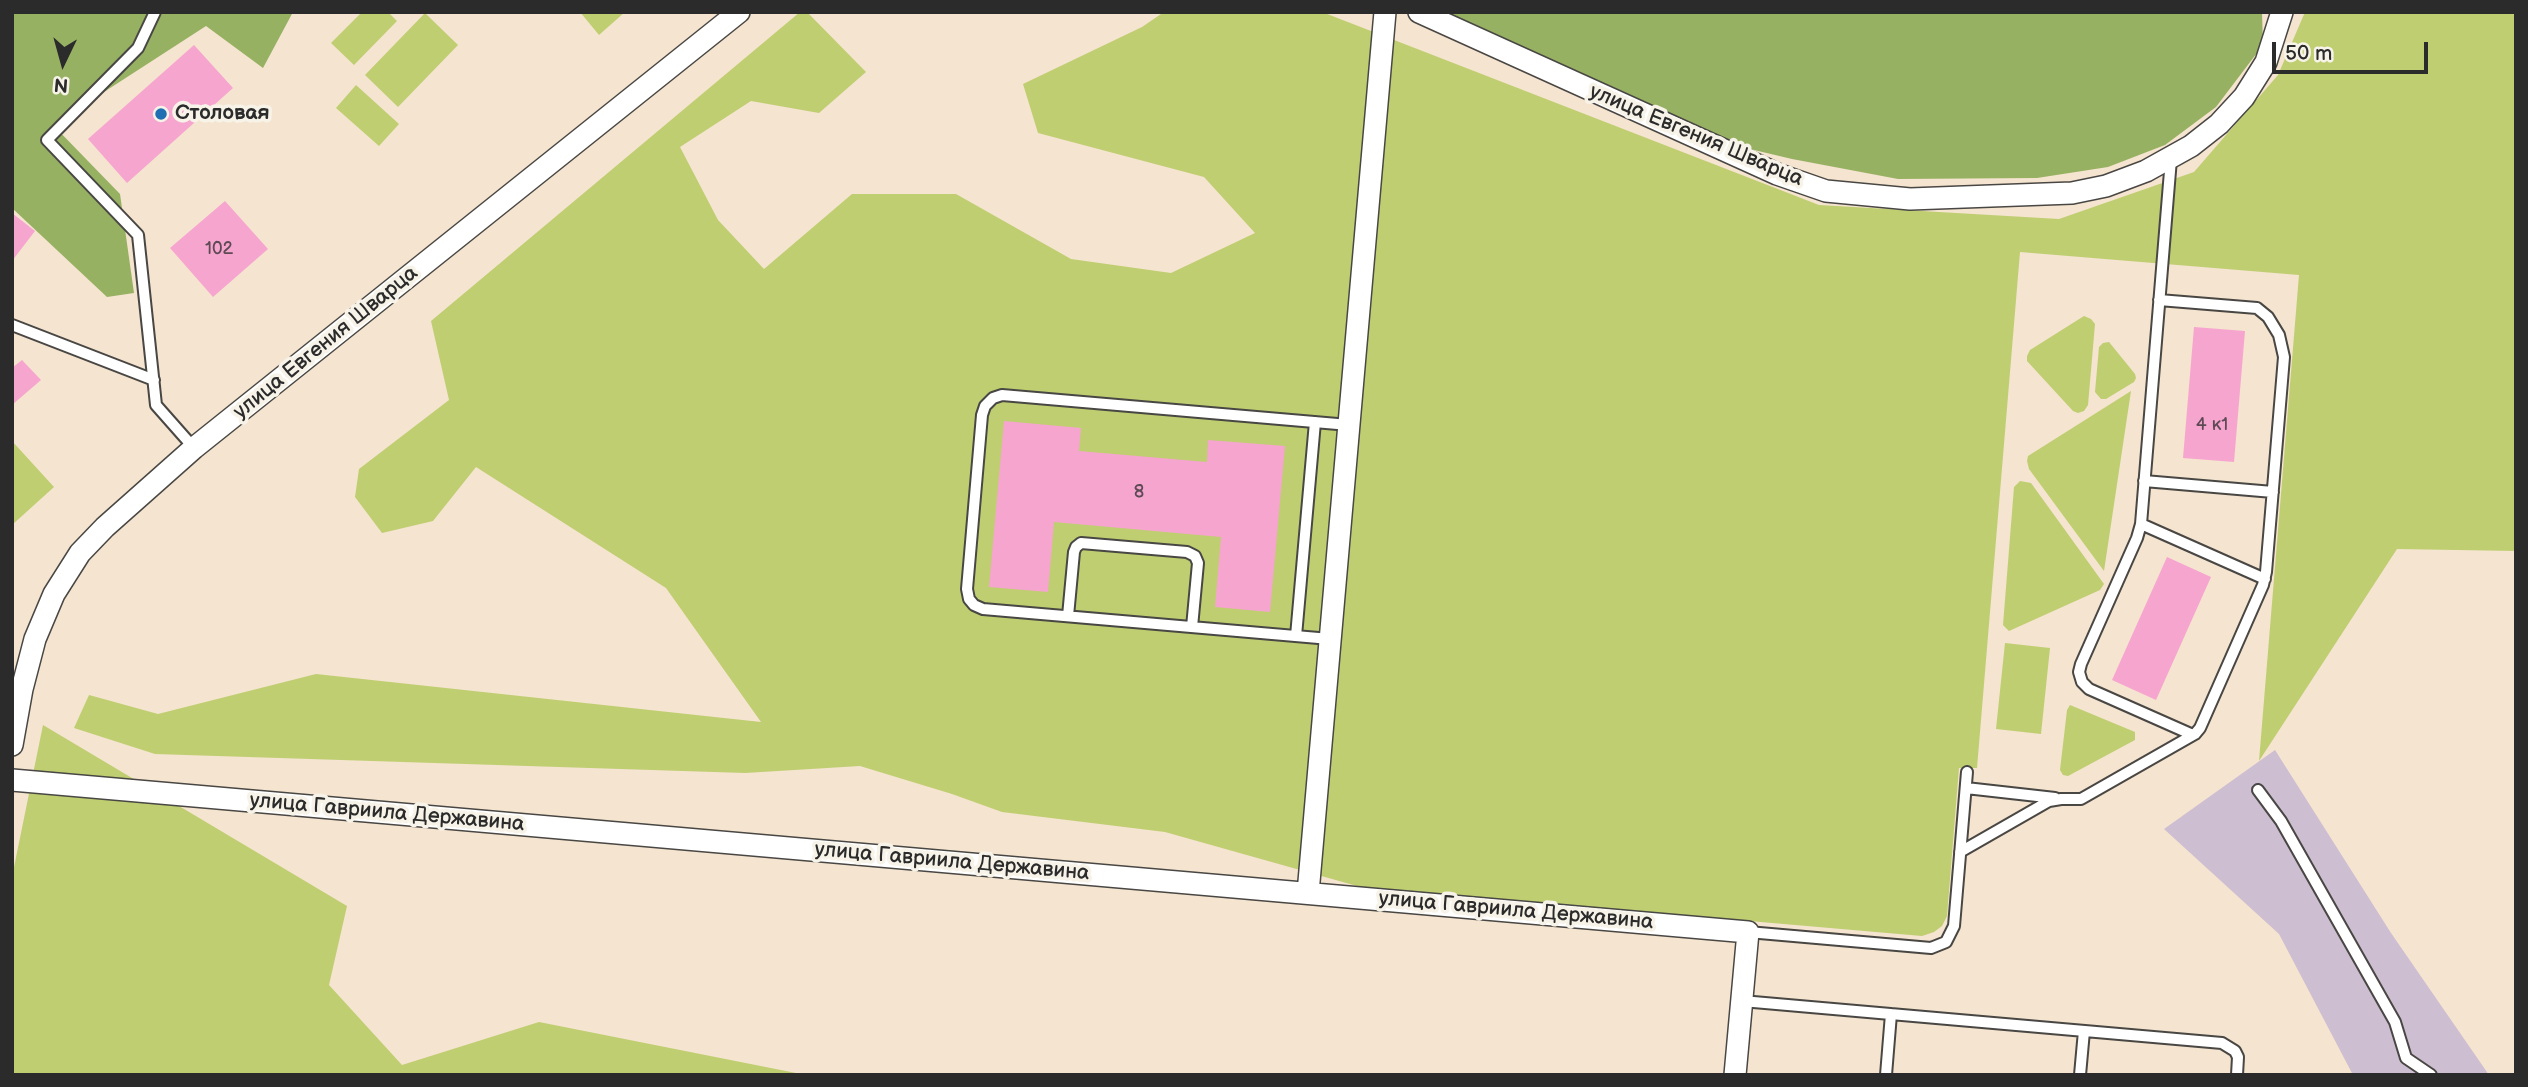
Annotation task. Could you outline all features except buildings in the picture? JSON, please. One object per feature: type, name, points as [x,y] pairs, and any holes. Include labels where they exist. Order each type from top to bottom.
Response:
[{"type":"street","name":"улица Евгения Шварца","points":[[12,745],[22,689],[35,639],[54,594],[80,554],[97,536],[129,504],[194,448],[739,12]]},
{"type":"street","points":[[1308,893],[1385,12]]},
{"type":"street","name":"улица Евгения Шварца","points":[[1419,12],[1777,174],[1826,191],[1910,199],[2072,193],[2106,186],[2171,159],[2219,124],[2244,97],[2266,62],[2281,12]]},
{"type":"street","name":"улица Гавриила Державина","points":[[12,780],[1748,932]]},
{"type":"street","points":[[1735,1075],[1748,932]]},
{"type":"lane","points":[[155,12],[138,48],[47,140],[138,235],[156,405],[194,448]]},
{"type":"lane","points":[[2171,159],[2141,524],[2081,664],[2080,677],[2089,689],[2193,735]]},
{"type":"lane","points":[[1966,788],[2081,799],[2193,735],[2200,728],[2264,579],[2284,357],[2282,345],[2274,326],[2258,308],[2159,300]]},
{"type":"lane","points":[[12,325],[154,380]]},
{"type":"lane","points":[[1330,639],[983,609],[974,605],[969,599],[967,589],[982,415],[985,406],[993,398],[1002,395],[1349,425]]},
{"type":"lane","points":[[1296,636],[1315,422]]},
{"type":"lane","points":[[2144,481],[2273,492]]},
{"type":"lane","points":[[2141,524],[2264,579]]},
{"type":"lane","points":[[1068,616],[1074,552],[1081,543],[1187,552],[1195,556],[1198,563],[1192,627]]},
{"type":"lane","points":[[1748,932],[1931,948],[1941,945],[1951,936],[1954,926],[1968,772]]},
{"type":"lane","points":[[2258,790],[2281,821],[2395,1021],[2406,1058],[2431,1075]]},
{"type":"lane","points":[[1960,852],[2049,802],[2061,799]]},
{"type":"lane","points":[[1742,1001],[2222,1043],[2235,1051],[2238,1057],[2237,1075]]},
{"type":"lane","points":[[1886,1075],[1891,1014]]},
{"type":"lane","points":[[2080,1075],[2084,1031]]},
{"type":"shaded area","points":[[2275,750],[2391,933],[2489,1075],[2353,1075],[2279,934],[2164,829]]},
{"type":"green space","points":[[12,12],[293,12],[263,68],[206,26],[53,125],[120,194],[134,293],[107,297],[12,208]]},
{"type":"green space","points":[[362,12],[388,12],[397,21],[354,65],[331,43]]},
{"type":"green space","points":[[580,12],[625,12],[599,35]]},
{"type":"green space","points":[[800,12],[807,12],[866,72],[819,113],[751,101],[680,147],[718,220],[764,269],[852,194],[956,194],[1071,259],[1171,273],[1255,233],[1204,177],[1038,133],[1023,84],[1142,27],[1164,12],[1322,12],[1819,205],[2059,219],[2194,172],[2278,75],[2305,12],[2516,12],[2516,551],[2397,549],[2259,761],[2299,275],[2020,252],[1977,768],[1959,768],[1947,916],[1942,926],[1922,936],[1703,917],[1421,904],[1165,832],[1002,812],[860,766],[745,773],[155,754],[74,728],[89,695],[158,714],[316,674],[761,722],[666,588],[476,467],[433,521],[382,533],[355,497],[359,469],[449,400],[431,321]]},
{"type":"green space","points":[[1406,12],[2262,12],[2263,45],[2216,107],[2165,145],[2108,167],[2037,178],[1898,179],[1716,141]]},
{"type":"green space","points":[[425,13],[458,45],[398,107],[365,75]]},
{"type":"green space","points":[[356,85],[399,124],[379,146],[336,108]]},
{"type":"green space","points":[[2084,316],[2095,324],[2088,405],[2084,411],[2078,413],[2073,411],[2027,361],[2027,356],[2030,350]]},
{"type":"green space","points":[[2109,342],[2136,378],[2134,382],[2106,399],[2101,399],[2095,392],[2099,347]]},
{"type":"green space","points":[[2131,391],[2104,571],[2029,469],[2027,461],[2028,456]]},
{"type":"green space","points":[[12,441],[54,487],[12,525]]},
{"type":"green space","points":[[2020,481],[2031,483],[2104,584],[2100,590],[2009,631],[2003,625],[2014,487]]},
{"type":"green space","points":[[2005,643],[2050,648],[2041,734],[1996,729]]},
{"type":"green space","points":[[2070,705],[2135,732],[2135,740],[2068,776],[2063,775],[2060,770],[2067,710]]},
{"type":"green space","points":[[43,725],[347,906],[329,985],[402,1065],[539,1022],[806,1075],[12,1075],[12,877]]},
{"type":"place","name":"Столовая","points":[[161,114]]}]
